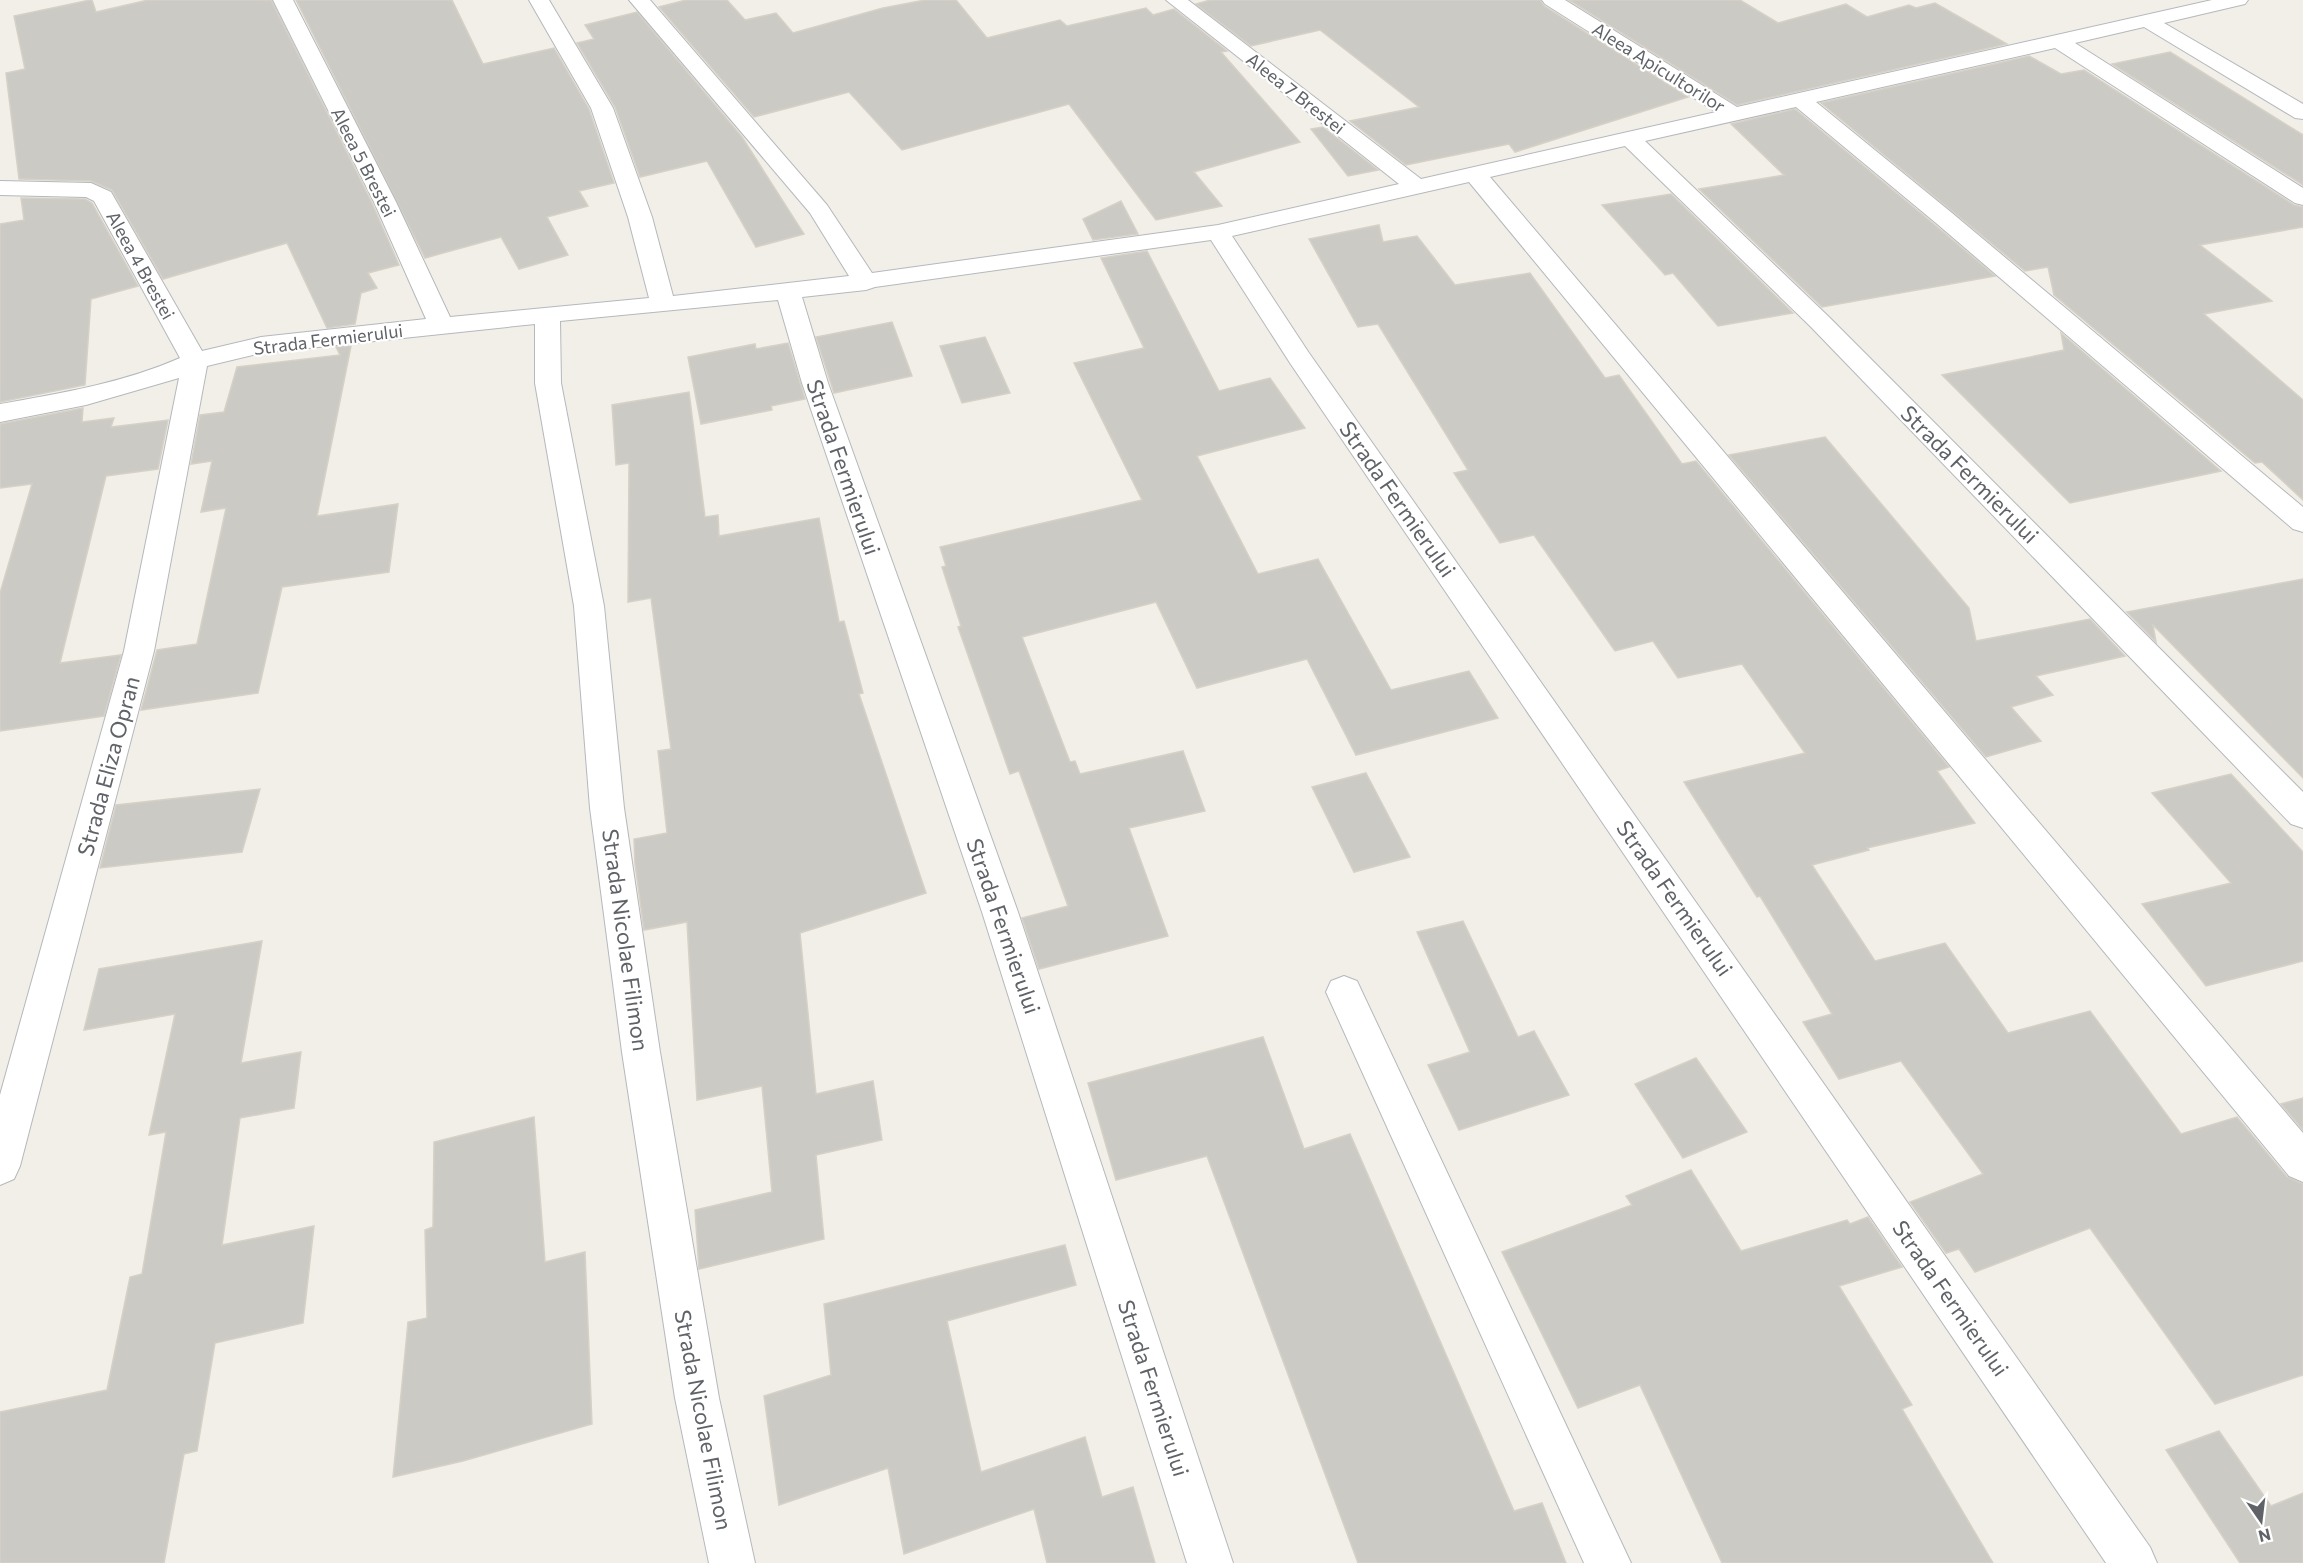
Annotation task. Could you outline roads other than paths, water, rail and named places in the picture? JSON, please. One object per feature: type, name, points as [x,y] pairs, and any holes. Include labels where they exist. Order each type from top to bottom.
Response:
[{"type":"street","name":"Aleea 5 Brestei","points":[[283,0],[385,202],[441,325]]},
{"type":"street","points":[[539,0],[602,108],[640,217],[663,305]]},
{"type":"street","points":[[639,0],[716,87],[819,210],[866,283]]},
{"type":"street","name":"Aleea 7 Brestei","points":[[1176,0],[1416,186]]},
{"type":"street","name":"Aleea Apicultorilor","points":[[1552,0],[1736,116]]},
{"type":"street","name":"Strada Fermierului","points":[[0,413],[86,397],[159,377],[195,361],[261,345],[866,283],[1218,231],[1631,140],[2238,0]]},
{"type":"street","points":[[2147,21],[2303,113]]},
{"type":"street","points":[[2060,42],[2303,198]]},
{"type":"street","points":[[1800,100],[1971,241],[2303,522]]},
{"type":"street","name":"Strada Fermierului","points":[[1631,140],[1837,339],[2303,814]]},
{"type":"street","points":[[1475,174],[2303,1163]]},
{"type":"street","name":"Aleea 4 Brestei","points":[[0,188],[91,190],[103,197],[195,361]]},
{"type":"street","name":"Strada Fermierului","points":[[1218,231],[1299,357],[2134,1563]]},
{"type":"street","name":"Strada Fermierului","points":[[788,292],[815,383],[1000,912],[1210,1563]]},
{"type":"street","name":"Strada Nicolae Filimon","points":[[548,315],[548,383],[589,606],[607,808],[641,1052],[697,1398],[732,1563]]},
{"type":"street","name":"Strada Eliza Opran","points":[[0,1166],[139,651],[195,361]]},
{"type":"street","points":[[1344,992],[1608,1563]]}]
